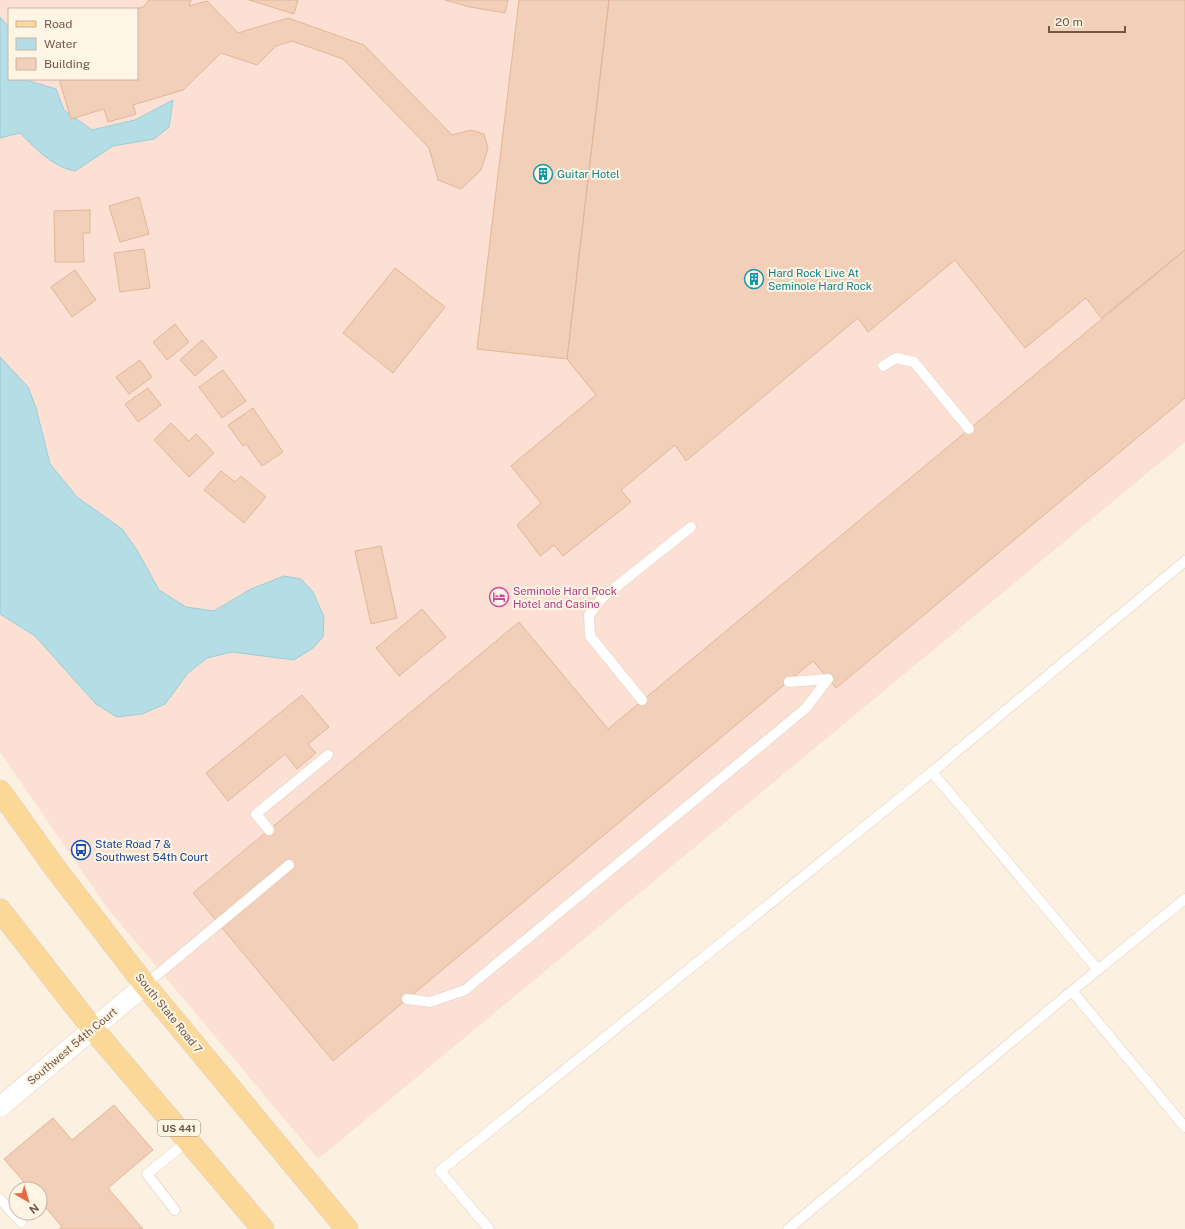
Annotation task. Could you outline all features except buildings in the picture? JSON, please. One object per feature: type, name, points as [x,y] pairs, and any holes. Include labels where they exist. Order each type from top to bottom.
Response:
[{"type":"main road","name":"South State Road 7","points":[[0,790],[55,868],[144,985],[346,1229]]},
{"type":"main road","name":"US 441","points":[[0,910],[93,1029],[189,1140],[257,1227]]},
{"type":"street","name":"Southwest 54th Court","points":[[0,1107],[144,985]]},
{"type":"lane","points":[[883,366],[896,358],[914,362],[969,429]]},
{"type":"lane","points":[[642,700],[590,636],[589,616],[602,598],[692,527]]},
{"type":"lane","points":[[489,1229],[440,1171],[932,772],[1185,561]]},
{"type":"lane","points":[[407,999],[430,1002],[466,990],[806,708],[828,679],[789,682]]},
{"type":"lane","points":[[269,830],[256,814],[328,754]]},
{"type":"lane","points":[[932,772],[1098,970]]},
{"type":"lane","points":[[144,985],[289,865]]},
{"type":"lane","points":[[788,1229],[1072,991],[1185,899]]},
{"type":"lane","points":[[1072,991],[1185,1126]]},
{"type":"lane","points":[[175,1210],[147,1174],[189,1140]]},
{"type":"lane","points":[[0,1199],[20,1222]]},
{"type":"shaded area","name":"Seminole Hard Rock Hotel and Casino","points":[[0,0],[1185,0],[1185,442],[318,1159],[108,909],[0,752]]},
{"type":"water","points":[[0,17],[8,27],[8,80],[26,80],[56,89],[64,110],[92,130],[135,120],[173,100],[169,127],[154,139],[113,146],[75,171],[59,166],[39,151],[20,133],[0,138]]},
{"type":"water","points":[[0,357],[28,387],[36,408],[50,464],[77,497],[122,529],[137,550],[159,590],[186,607],[214,611],[251,589],[284,576],[301,579],[313,592],[324,617],[323,637],[313,648],[294,660],[232,652],[207,658],[188,673],[165,704],[142,714],[117,717],[96,704],[35,636],[0,614]]},
{"type":"place","name":"Guitar Hotel","points":[[543,174]]},
{"type":"place","name":"Hard Rock Live At Seminole Hard Rock","points":[[754,279]]},
{"type":"place","name":"Seminole Hard Rock Hotel and Casino","points":[[499,597]]},
{"type":"place","name":"State Road 7 & Southwest 54th Court","points":[[81,850]]}]
